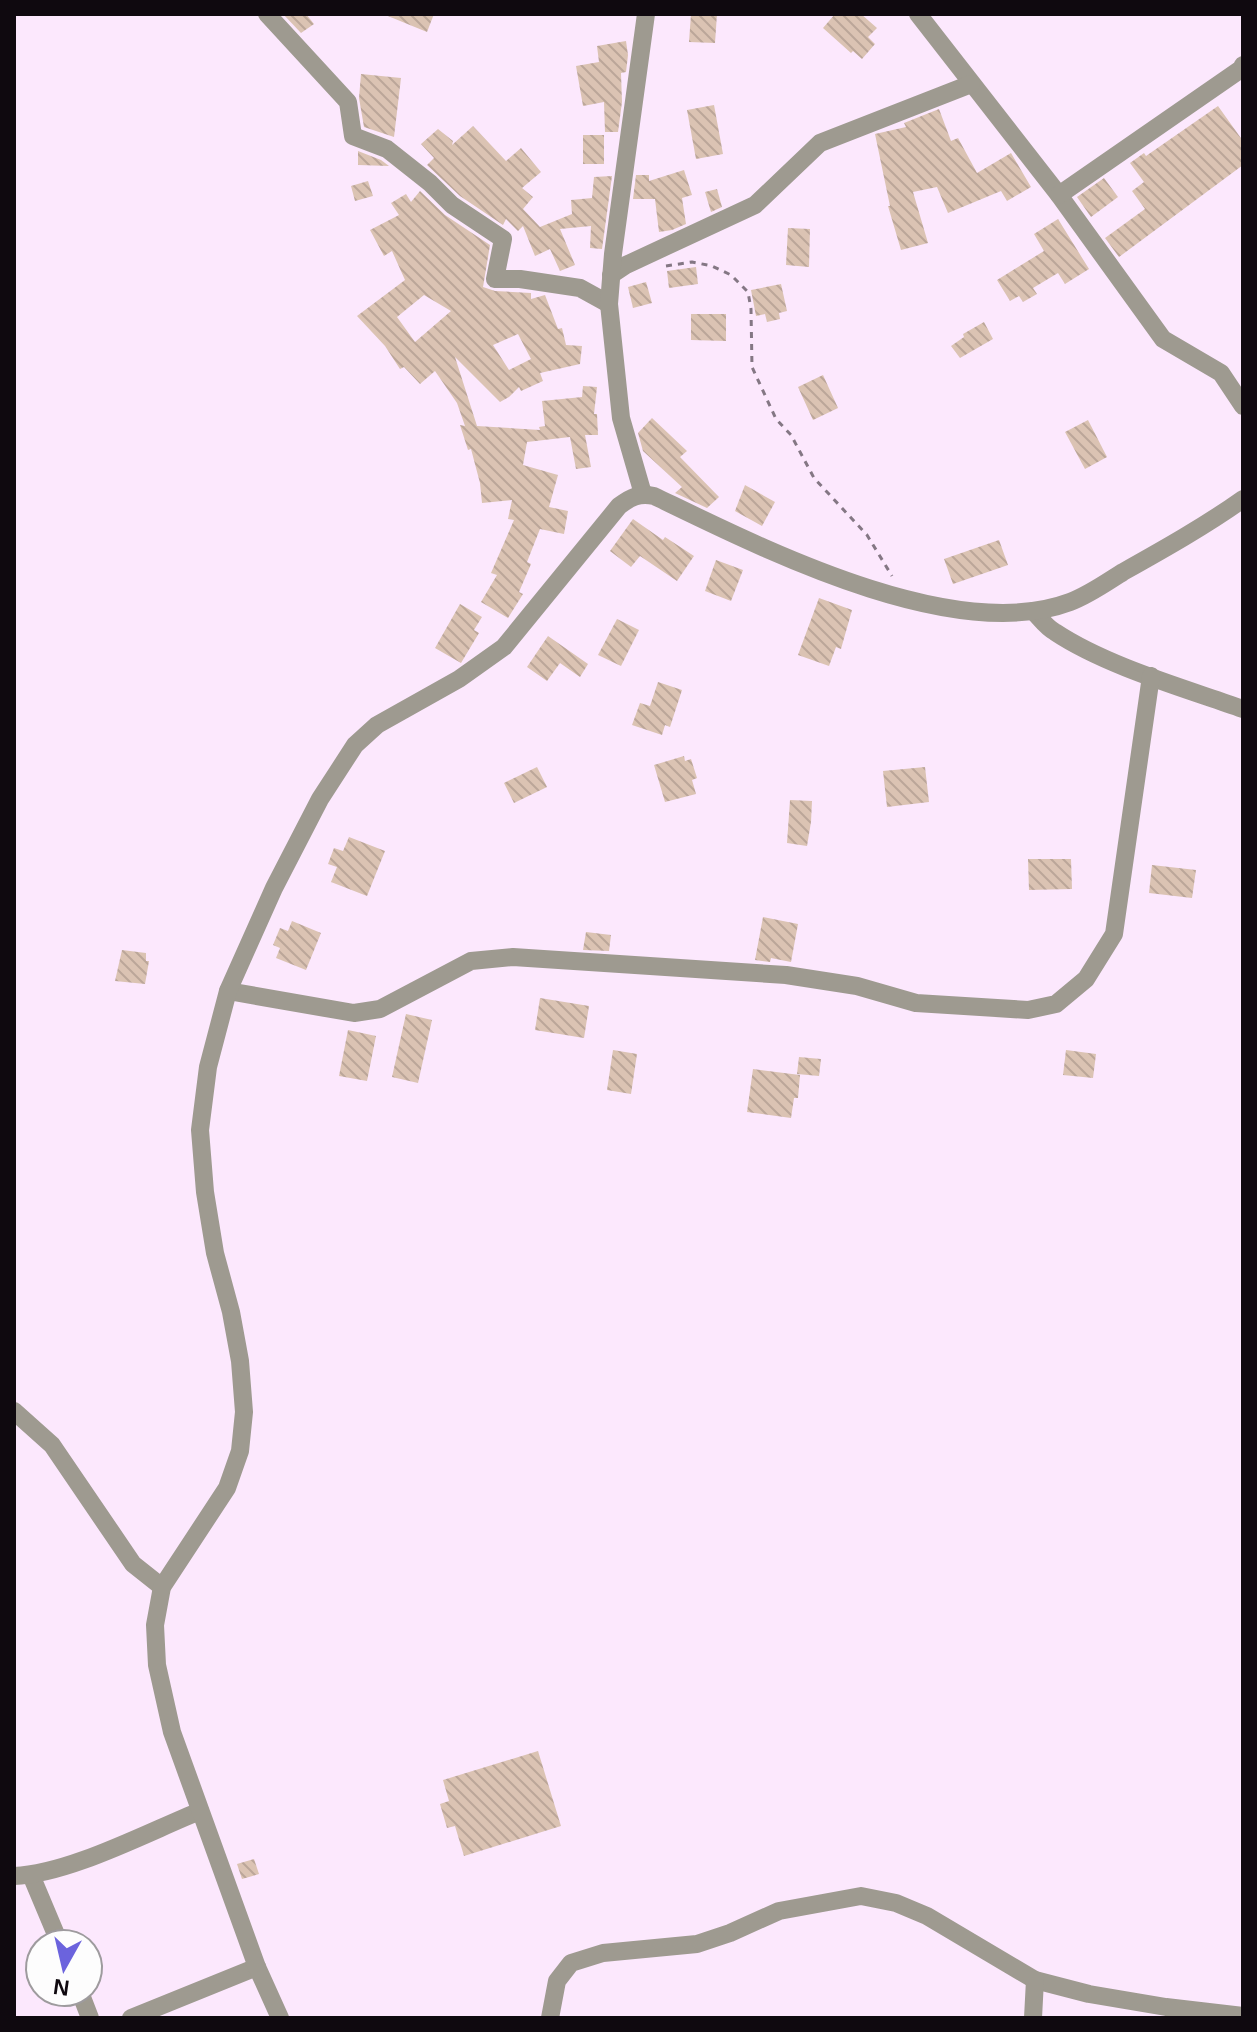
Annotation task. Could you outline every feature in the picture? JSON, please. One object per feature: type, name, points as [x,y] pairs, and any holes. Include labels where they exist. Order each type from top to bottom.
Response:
[{"type":"street","points":[[267,14],[348,102],[353,136],[387,149],[452,205],[503,239],[495,279],[520,279],[580,288],[609,304]]},
{"type":"street","points":[[643,494],[621,418],[609,304],[646,14]]},
{"type":"street","points":[[918,14],[1059,195],[1163,339],[1221,373],[1243,406]]},
{"type":"street","points":[[1059,195],[1243,65]]},
{"type":"street","points":[[611,275],[626,265],[755,205],[820,143],[971,84]]},
{"type":"street","points":[[280,2018],[257,1967],[172,1732],[157,1665],[155,1625],[162,1587],[227,1488],[240,1451],[244,1412],[240,1361],[215,1253],[205,1192],[200,1130],[208,1067],[228,991],[320,799],[355,745],[377,725],[459,679],[504,647],[619,506],[630,498],[643,494],[654,496],[772,553],[895,595],[968,612],[1019,614],[1071,602],[1210,522],[1243,499]]},
{"type":"street","points":[[1033,611],[1052,631],[1082,647],[1243,709]]},
{"type":"street","points":[[228,991],[354,1013],[380,1009],[471,961],[513,957],[786,975],[857,986],[916,1003],[1028,1010],[1056,1004],[1086,979],[1114,934],[1151,676]]},
{"type":"street","points":[[14,1411],[52,1445],[133,1564],[162,1587]]},
{"type":"street","points":[[51,1928],[22,1876],[63,1867],[200,1811]]},
{"type":"street","points":[[550,2018],[557,1981],[571,1963],[603,1953],[697,1944],[779,1911],[861,1896],[896,1903],[927,1916],[1035,1980],[1151,2005],[1243,2016]]},
{"type":"street","points":[[131,2018],[257,1967]]},
{"type":"street","points":[[1033,2018],[1035,1980]]},
{"type":"path","points":[[665,266],[692,262],[712,266],[731,275],[748,292],[752,367],[776,419],[791,435],[814,478],[867,535],[892,576],[895,595]]},
{"type":"building","points":[[283,14],[306,14],[314,24],[301,33]]},
{"type":"building","points":[[383,14],[434,14],[427,32]]},
{"type":"building","points":[[691,14],[717,14],[715,43],[689,42]]},
{"type":"building","points":[[835,14],[861,14],[877,28],[868,37],[875,44],[862,59],[823,28]]},
{"type":"building","points":[[626,41],[628,55],[626,72],[621,73],[622,102],[618,132],[605,132],[604,102],[583,106],[576,66],[599,62],[597,46]]},
{"type":"building","points":[[361,74],[401,78],[394,137],[364,127],[359,98]]},
{"type":"building","points":[[714,105],[723,154],[696,159],[687,110]]},
{"type":"building","points":[[1218,106],[1243,141],[1243,165],[1119,257],[1105,238],[1145,209],[1132,191],[1144,182],[1130,163],[1144,153],[1146,156]]},
{"type":"building","points":[[939,109],[951,141],[958,138],[977,173],[1011,153],[1031,187],[1007,201],[1001,191],[948,213],[937,187],[913,192],[928,243],[901,250],[888,206],[875,134],[906,127],[904,123]]},
{"type":"building","points":[[473,126],[506,161],[521,148],[541,172],[522,188],[533,197],[523,209],[540,227],[572,214],[571,200],[592,198],[594,177],[612,176],[602,249],[590,248],[591,226],[560,229],[575,265],[560,271],[550,249],[535,256],[523,226],[518,231],[506,219],[503,225],[460,196],[427,165],[434,158],[421,144],[438,129],[453,141],[452,145]]},
{"type":"building","points":[[583,135],[604,135],[604,164],[583,164]]},
{"type":"building","points":[[358,151],[381,160],[389,166],[358,165]]},
{"type":"building","points":[[684,170],[692,195],[682,198],[686,224],[659,232],[655,199],[633,199],[636,175],[649,175],[649,181]]},
{"type":"building","points":[[1104,178],[1118,197],[1091,217],[1077,197]]},
{"type":"building","points":[[368,181],[373,196],[355,201],[351,186]]},
{"type":"building","points":[[717,189],[722,207],[711,212],[705,192]]},
{"type":"building","points":[[420,191],[445,215],[490,245],[483,287],[495,291],[531,293],[531,299],[545,295],[558,329],[562,328],[566,345],[582,346],[580,364],[540,373],[543,381],[521,391],[519,387],[500,402],[455,357],[477,426],[540,430],[539,427],[545,426],[542,401],[582,397],[583,386],[597,387],[594,414],[597,414],[598,435],[585,435],[591,467],[576,469],[570,437],[527,442],[523,465],[558,475],[549,507],[568,511],[564,534],[540,529],[527,562],[531,564],[519,592],[523,594],[508,618],[481,602],[497,575],[491,573],[514,520],[508,519],[512,500],[482,503],[480,483],[471,449],[468,450],[460,425],[465,426],[457,403],[435,371],[420,384],[404,367],[400,369],[385,346],[357,316],[405,280],[392,251],[384,256],[370,230],[399,215],[391,203],[406,194],[411,202]],"holes":[[[424,295],[451,311],[415,342],[397,317]],[[518,334],[531,359],[509,370],[493,345]]]},
{"type":"building","points":[[1058,219],[1089,269],[1065,284],[1058,273],[1033,288],[1037,294],[1023,302],[1019,296],[1010,301],[997,280],[1044,251],[1034,234]]},
{"type":"building","points":[[788,228],[810,229],[809,267],[786,265]]},
{"type":"building","points":[[696,267],[698,284],[669,288],[667,271]]},
{"type":"building","points":[[646,282],[652,303],[633,308],[628,287]]},
{"type":"building","points":[[781,284],[787,311],[779,313],[780,319],[767,322],[765,314],[756,316],[751,290]]},
{"type":"building","points":[[691,314],[726,314],[726,341],[691,340]]},
{"type":"building","points":[[984,322],[993,339],[960,358],[951,346],[964,337],[963,334]]},
{"type":"building","points":[[823,375],[838,408],[813,420],[798,387]]},
{"type":"building","points":[[652,418],[687,451],[680,457],[719,497],[707,508],[675,493],[682,487],[643,451],[638,433]]},
{"type":"building","points":[[1088,420],[1107,457],[1085,469],[1065,432]]},
{"type":"building","points":[[745,485],[775,502],[762,526],[735,511]]},
{"type":"building","points":[[633,519],[694,556],[677,581],[640,556],[631,567],[610,551]]},
{"type":"building","points":[[999,540],[1008,565],[953,584],[944,559]]},
{"type":"building","points":[[716,560],[743,570],[731,601],[705,591]]},
{"type":"building","points":[[819,598],[852,610],[841,649],[836,647],[829,666],[798,655]]},
{"type":"building","points":[[460,604],[482,617],[474,630],[479,633],[461,663],[435,648]]},
{"type":"building","points":[[617,619],[639,630],[621,666],[598,655]]},
{"type":"building","points":[[548,636],[588,664],[580,677],[560,663],[547,681],[527,667]]},
{"type":"building","points":[[658,682],[682,690],[670,727],[665,725],[662,735],[632,725],[640,703],[650,706]]},
{"type":"building","points":[[684,756],[685,761],[691,759],[697,778],[692,780],[696,794],[665,802],[654,765]]},
{"type":"building","points":[[537,767],[547,787],[514,803],[504,783]]},
{"type":"building","points":[[925,767],[929,802],[887,807],[883,771]]},
{"type":"building","points":[[790,800],[812,801],[807,846],[787,843]]},
{"type":"building","points":[[349,837],[385,851],[367,896],[331,882],[337,867],[328,864],[334,848],[343,851]]},
{"type":"building","points":[[1028,859],[1071,859],[1072,889],[1029,890]]},
{"type":"building","points":[[1152,865],[1196,870],[1192,898],[1149,893]]},
{"type":"building","points":[[763,917],[798,924],[791,962],[771,958],[770,962],[755,960]]},
{"type":"building","points":[[292,921],[321,933],[306,970],[276,958],[280,948],[273,945],[280,928],[288,931]]},
{"type":"building","points":[[586,932],[611,935],[609,951],[583,950]]},
{"type":"building","points":[[122,950],[146,953],[146,961],[149,961],[145,984],[115,981]]},
{"type":"building","points":[[540,998],[589,1006],[584,1038],[535,1030]]},
{"type":"building","points":[[406,1014],[432,1020],[418,1083],[392,1077]]},
{"type":"building","points":[[348,1030],[376,1036],[367,1081],[339,1076]]},
{"type":"building","points":[[613,1050],[637,1054],[631,1094],[607,1090]]},
{"type":"building","points":[[1066,1050],[1096,1054],[1093,1078],[1063,1075]]},
{"type":"building","points":[[799,1057],[821,1059],[819,1076],[797,1074]]},
{"type":"building","points":[[753,1069],[800,1075],[798,1098],[794,1098],[791,1118],[747,1112]]},
{"type":"building","points":[[538,1751],[561,1826],[464,1856],[455,1826],[447,1828],[440,1804],[449,1801],[443,1780]]},
{"type":"building","points":[[254,1859],[259,1874],[242,1879],[237,1864]]}]
